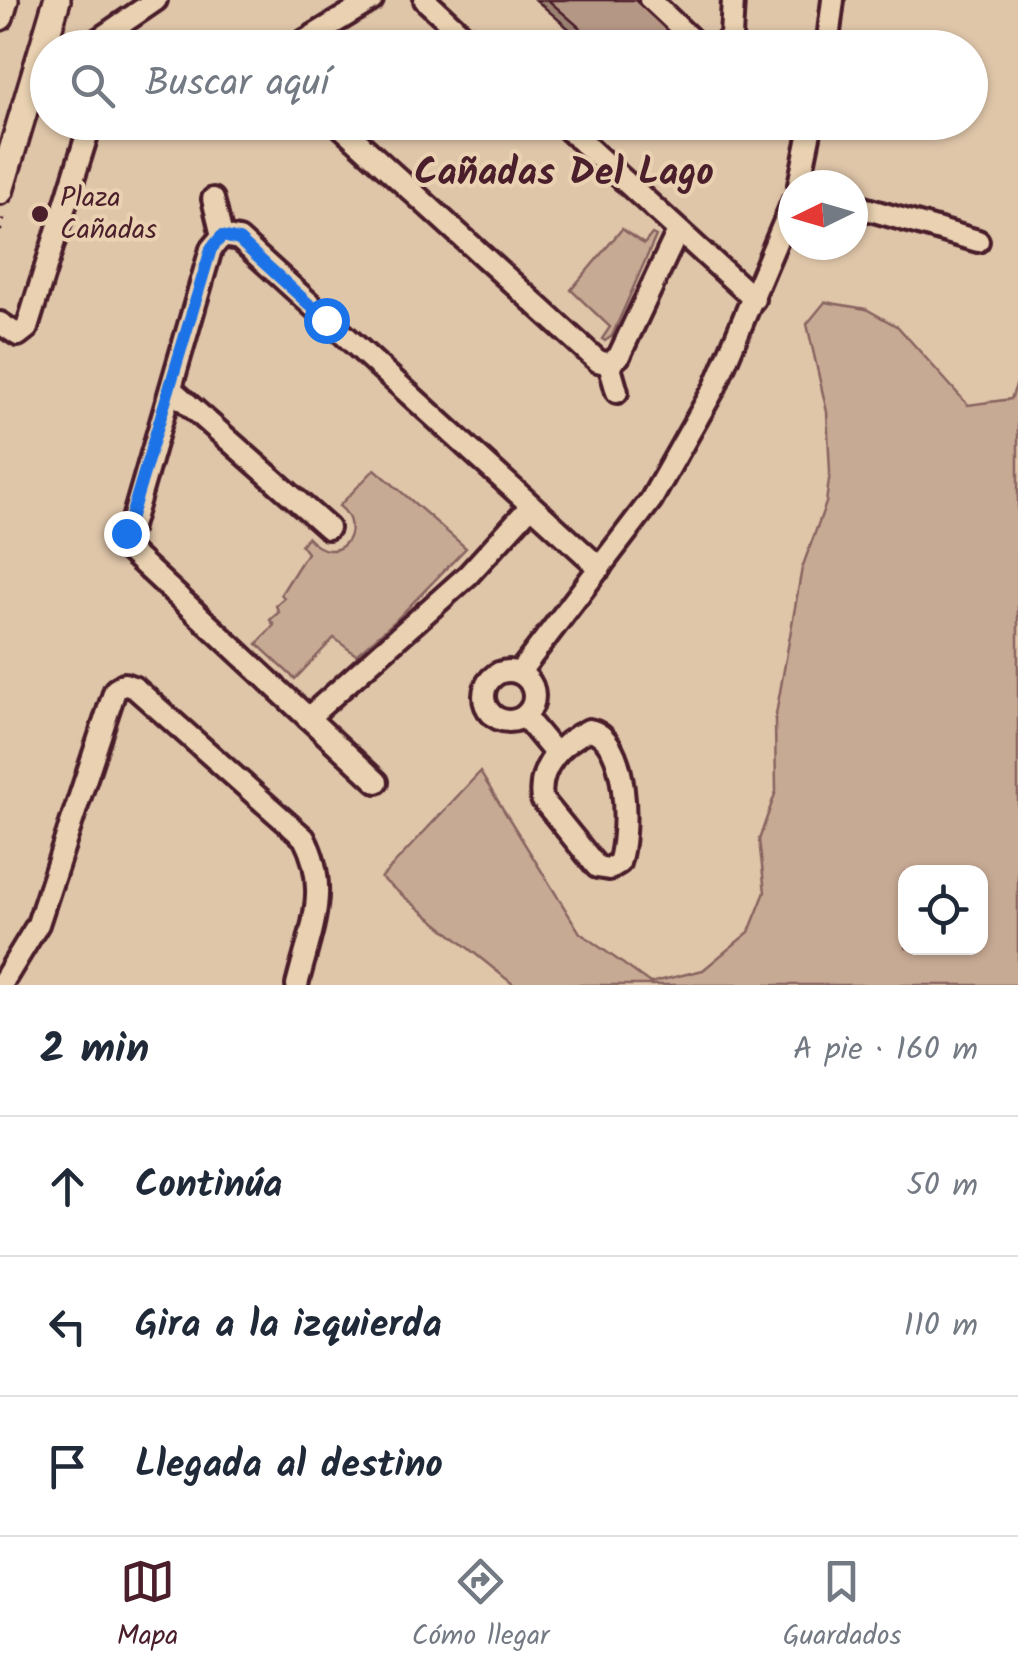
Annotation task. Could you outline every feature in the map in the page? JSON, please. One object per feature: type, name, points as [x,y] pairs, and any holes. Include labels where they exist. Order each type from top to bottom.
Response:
[{"type":"main road","points":[[0,18],[5,0]]},
{"type":"main road","points":[[50,30],[57,0]]},
{"type":"main road","points":[[0,191],[30,108]]},
{"type":"street","points":[[112,30],[156,0]]},
{"type":"street","points":[[323,30],[372,0]]},
{"type":"street","points":[[425,0],[458,30]]},
{"type":"street","points":[[650,0],[681,30]]},
{"type":"street","points":[[731,30],[733,0]]},
{"type":"street","points":[[829,30],[832,0]]},
{"type":"street","points":[[0,323],[18,335],[27,328],[85,140]]},
{"type":"street","points":[[356,140],[598,360],[609,364]]},
{"type":"street","points":[[579,140],[754,299]]},
{"type":"street","points":[[802,170],[808,140]]},
{"type":"street","points":[[213,199],[222,236]]},
{"type":"street","points":[[868,209],[978,240]]},
{"type":"street","points":[[609,364],[619,356],[678,231]]},
{"type":"street","points":[[222,236],[211,249],[172,389],[117,549],[377,782]]},
{"type":"street","points":[[222,236],[239,240],[600,568]]},
{"type":"street","points":[[519,673],[651,500],[715,387],[778,239]]},
{"type":"street","points":[[609,364],[616,392]]},
{"type":"street","points":[[172,389],[328,528]]},
{"type":"street","points":[[308,718],[468,575],[530,507]]},
{"type":"street","points":[[506,671],[519,673],[530,681],[535,693],[533,706],[525,717],[512,722],[489,712],[484,700],[486,686],[494,676],[506,671]]},
{"type":"street","points":[[1,985],[38,924],[115,690],[124,684],[135,688],[304,838],[317,862],[318,897],[297,985]]},
{"type":"street","points":[[525,717],[556,754]]},
{"type":"street","points":[[589,730],[598,732],[611,744],[620,763],[624,848],[619,863],[609,868],[598,867],[542,799],[540,786],[556,754],[589,730]]},
{"type":"shaded area","points":[[622,229],[644,244],[652,234],[656,236],[612,336],[605,341],[602,339],[610,327],[571,290]]},
{"type":"shaded area","points":[[825,302],[866,309],[898,327],[968,405],[1011,399],[1018,380],[1018,985],[514,985],[381,878],[480,772],[580,933],[650,983],[703,970],[749,932],[765,892],[759,840],[776,791],[775,720],[802,568],[826,503],[830,472],[827,412],[807,324]]},
{"type":"shaded area","points":[[375,469],[466,548],[356,655],[334,638],[295,679],[257,644],[274,625],[270,620],[279,612],[276,606],[284,598],[281,594],[307,553],[301,545],[307,537],[318,547],[329,550],[346,543],[351,525],[339,506]]},
{"type":"building","points":[[548,0],[635,0],[667,30],[582,30]]},
{"type":"place","name":"Plaza Cañadas","points":[[40,214]]},
{"type":"district","name":"Cañadas Del Lago","points":[[564,174]]},
{"type":"route","points":[[126,533],[211,249],[222,236],[239,240],[326,320]]}]
